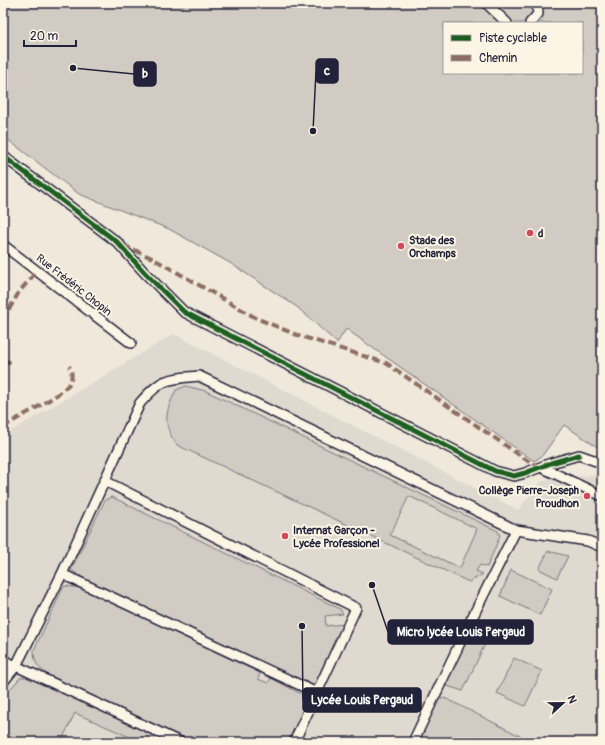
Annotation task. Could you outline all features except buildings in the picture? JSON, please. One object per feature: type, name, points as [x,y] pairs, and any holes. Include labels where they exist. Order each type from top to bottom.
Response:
[{"type":"lane","points":[[486,3],[506,22]]},
{"type":"lane","points":[[531,22],[538,14],[537,3]]},
{"type":"lane","points":[[3,156],[117,242],[145,273],[184,312],[495,471],[514,476],[525,474],[540,467],[579,455],[602,463]]},
{"type":"lane","name":"Rue Frédéric Chopin","points":[[3,245],[131,343]]},
{"type":"lane","points":[[3,682],[16,666],[62,574],[140,403],[156,386],[173,378],[199,376],[516,530],[588,541],[602,547]]},
{"type":"lane","points":[[540,467],[602,496]]},
{"type":"lane","points":[[105,481],[356,608],[294,742]]},
{"type":"lane","points":[[413,742],[466,630],[516,530]]},
{"type":"lane","points":[[62,574],[317,693]]},
{"type":"lane","points":[[3,660],[180,742]]},
{"type":"shaded area","name":"Stade des Orchamps","points":[[3,3],[602,3],[602,450],[564,425],[542,456],[534,461],[346,329],[337,343],[297,307],[230,263],[169,229],[79,194],[3,136]]},
{"type":"shaded area","points":[[174,334],[518,510],[542,481],[602,474],[602,742],[3,742],[3,436]]},
{"type":"shaded area","points":[[186,386],[206,391],[498,531],[500,536],[487,567],[480,565],[476,571],[483,574],[469,582],[177,445],[172,438],[167,425],[169,405],[176,390]],"holes":[[[409,496],[477,529],[460,568],[390,535]]]},
{"type":"shaded area","points":[[112,497],[340,609],[343,614],[325,616],[326,626],[343,624],[314,686],[85,579],[71,570],[105,500]]},
{"type":"shaded area","points":[[548,551],[568,556],[557,578],[539,569]]},
{"type":"shaded area","points":[[511,570],[552,589],[540,615],[500,596]]},
{"type":"shaded area","points":[[64,586],[82,588],[260,673],[258,679],[268,683],[271,678],[307,697],[307,703],[288,742],[192,742],[50,676],[36,663],[34,650]]},
{"type":"shaded area","points":[[467,636],[485,644],[463,691],[444,685]]},
{"type":"shaded area","points":[[514,658],[542,671],[525,706],[497,693]]},
{"type":"shaded area","points":[[29,676],[163,739],[162,742],[141,742],[75,713],[61,742],[3,742],[3,697],[20,678]]},
{"type":"shaded area","points":[[443,698],[532,742],[418,742],[439,699]]},
{"type":"marked path","points":[[123,245],[152,258],[256,318],[297,335],[386,363],[531,463],[541,467]]},
{"type":"marked path","points":[[3,320],[19,292],[37,271]]},
{"type":"marked path","points":[[3,360],[12,363]]},
{"type":"marked path","points":[[3,427],[48,401],[64,389],[69,384],[72,377],[69,366]]},
{"type":"cycle path","points":[[3,156],[117,242],[145,273],[184,312],[495,471],[514,476],[579,455]]},
{"type":"place","name":"b","points":[[73,68]]},
{"type":"place","name":"c","points":[[313,131]]},
{"type":"place","name":"d","points":[[530,233]]},
{"type":"place","name":"Stade des Orchamps","points":[[401,246]]},
{"type":"place","name":"Collège Pierre-Joseph Proudhon","points":[[587,496]]},
{"type":"place","name":"Internat Garçon - Lycée Professionel","points":[[285,536]]},
{"type":"place","name":"Micro lycée Louis Pergaud","points":[[372,585]]},
{"type":"place","name":"Lycée Louis Pergaud","points":[[302,626]]}]
